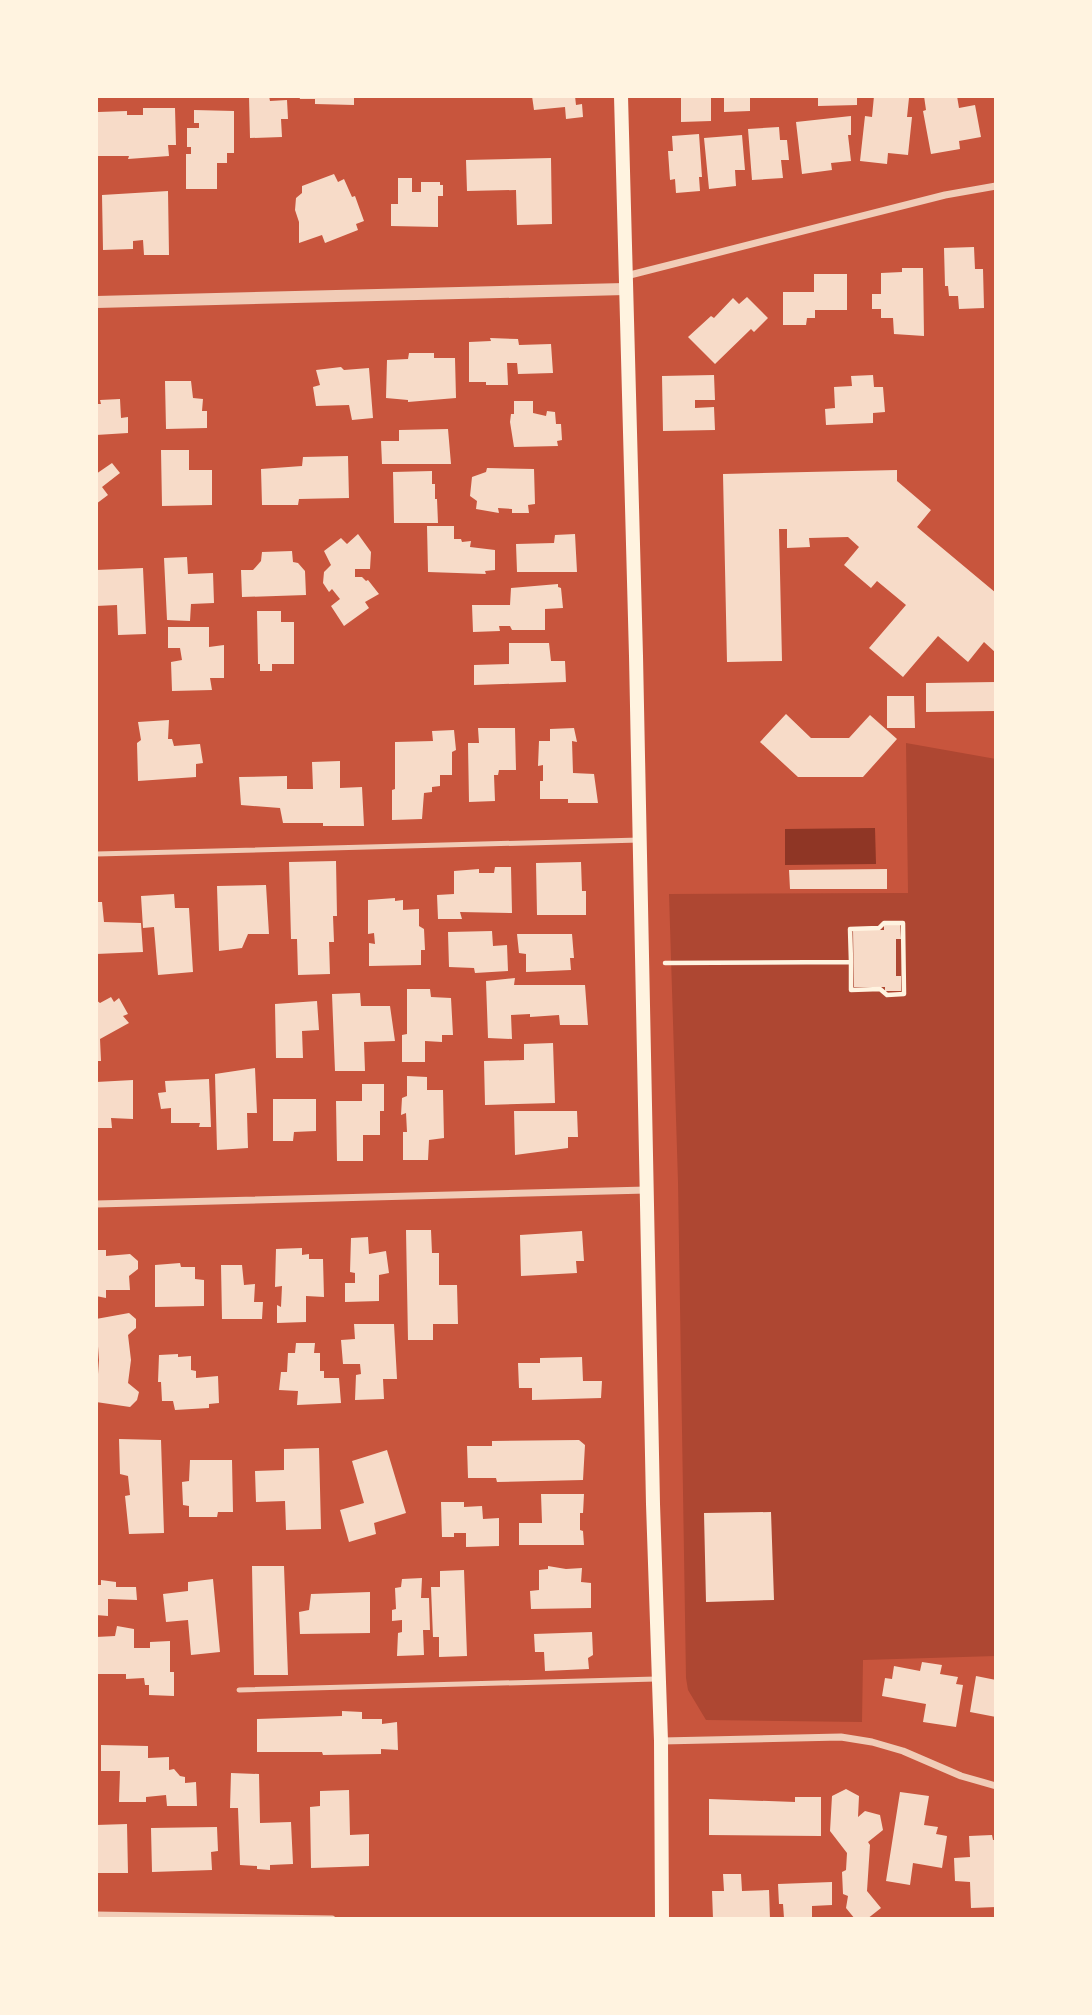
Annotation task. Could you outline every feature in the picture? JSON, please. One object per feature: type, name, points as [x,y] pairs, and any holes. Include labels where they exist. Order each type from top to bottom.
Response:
[{"type":"main road","points":[[621,96],[659,1679],[662,1919]]},
{"type":"street","points":[[96,302],[625,283],[945,195],[996,186]]},
{"type":"street","points":[[96,1204],[647,1190]]},
{"type":"street","points":[[660,1741],[841,1737],[903,1751],[961,1776],[996,1786]]},
{"type":"street","points":[[96,1915],[332,1919]]},
{"type":"lane","points":[[96,854],[640,840]]},
{"type":"lane","points":[[239,1690],[659,1679]]},
{"type":"path","points":[[884,923],[902,923],[904,994],[887,995],[880,989],[851,990],[851,961],[850,929],[879,928],[884,923]]},
{"type":"path","points":[[665,963],[851,961]]},
{"type":"shaded area","points":[[906,743],[996,759],[996,1656],[863,1660],[862,1722],[706,1720],[688,1690],[686,1678],[678,1182],[669,894],[908,893]]},
{"type":"shaded area","points":[[875,828],[876,864],[785,865],[785,829]]},
{"type":"building","points":[[249,96],[269,96],[270,101],[287,100],[288,119],[281,119],[282,137],[250,138]]},
{"type":"building","points":[[299,96],[354,96],[354,105],[315,104],[315,99],[300,99]]},
{"type":"building","points":[[532,96],[575,96],[576,105],[582,104],[583,117],[566,119],[565,107],[534,110]]},
{"type":"building","points":[[681,96],[711,96],[711,121],[681,122]]},
{"type":"building","points":[[724,96],[750,96],[750,111],[724,112]]},
{"type":"building","points":[[818,96],[857,96],[857,105],[818,106]]},
{"type":"building","points":[[874,96],[909,98],[907,117],[912,117],[908,155],[888,153],[887,164],[860,161],[865,116],[872,117]]},
{"type":"building","points":[[924,96],[957,96],[959,108],[975,105],[981,137],[959,141],[960,149],[931,154],[923,111],[926,110]]},
{"type":"building","points":[[143,108],[175,108],[176,145],[168,145],[169,156],[128,159],[129,156],[96,156],[98,112],[127,111],[127,115],[143,115]]},
{"type":"building","points":[[194,110],[234,111],[234,153],[227,153],[227,163],[217,163],[217,189],[186,189],[186,154],[191,154],[191,147],[187,147],[187,128],[199,128],[199,123],[194,123]]},
{"type":"building","points":[[851,116],[851,135],[848,135],[851,161],[831,163],[832,170],[802,174],[796,122]]},
{"type":"building","points":[[779,127],[780,140],[787,140],[789,160],[781,160],[783,178],[752,180],[748,129]]},
{"type":"building","points":[[699,134],[702,177],[699,177],[700,191],[676,193],[675,179],[670,180],[668,151],[673,151],[672,136]]},
{"type":"building","points":[[742,135],[745,170],[735,170],[736,186],[709,189],[704,138]]},
{"type":"building","points":[[551,158],[552,224],[517,225],[516,190],[467,191],[466,160]]},
{"type":"building","points":[[334,174],[338,182],[344,179],[352,197],[355,196],[364,221],[356,224],[358,230],[325,243],[322,235],[299,243],[299,222],[295,210],[296,198],[302,193],[302,186]]},
{"type":"building","points":[[398,178],[412,178],[412,192],[421,192],[421,182],[440,182],[440,185],[443,185],[443,196],[438,196],[438,227],[391,226],[391,204],[398,204]]},
{"type":"building","points":[[168,191],[169,255],[144,255],[143,240],[133,241],[133,249],[103,250],[102,195]]},
{"type":"building","points":[[974,247],[975,269],[983,269],[984,308],[959,309],[958,296],[949,296],[948,286],[945,286],[944,248]]},
{"type":"building","points":[[902,268],[923,268],[924,336],[894,334],[893,318],[881,318],[881,309],[872,309],[872,294],[881,294],[881,273],[902,272]]},
{"type":"building","points":[[814,274],[847,274],[847,310],[815,310],[815,318],[807,318],[806,325],[783,325],[783,292],[814,292]]},
{"type":"building","points":[[747,297],[768,318],[754,332],[751,329],[715,364],[688,337],[711,316],[714,318],[733,298],[739,304]]},
{"type":"building","points":[[490,338],[518,339],[519,345],[551,344],[553,373],[518,374],[517,363],[507,363],[508,385],[469,382],[469,342],[491,341]]},
{"type":"building","points":[[409,353],[434,353],[434,358],[455,358],[456,398],[408,402],[386,398],[387,360],[408,359]]},
{"type":"building","points":[[341,367],[344,370],[369,368],[373,418],[352,420],[349,405],[316,406],[313,387],[320,385],[316,370]]},
{"type":"building","points":[[714,375],[715,400],[695,400],[695,408],[714,407],[715,430],[663,431],[662,376]]},
{"type":"building","points":[[873,375],[874,387],[883,387],[885,412],[873,413],[873,423],[826,425],[825,409],[835,408],[834,387],[852,386],[851,376]]},
{"type":"building","points":[[165,381],[191,381],[193,398],[203,399],[202,411],[207,411],[207,428],[166,429]]},
{"type":"building","points":[[120,399],[121,418],[128,417],[128,433],[96,435],[96,404],[101,404],[100,400]]},
{"type":"building","points":[[514,401],[533,401],[533,413],[546,416],[547,411],[555,412],[556,424],[561,424],[562,440],[557,441],[558,446],[514,447],[510,422],[511,414],[514,414]]},
{"type":"building","points":[[448,429],[451,464],[382,464],[381,441],[399,441],[399,430]]},
{"type":"building","points":[[161,450],[189,450],[189,470],[212,470],[212,505],[162,506]]},
{"type":"building","points":[[348,456],[349,498],[299,499],[298,505],[262,505],[261,469],[302,466],[303,457]]},
{"type":"building","points":[[112,463],[120,473],[102,487],[108,495],[96,504],[96,474]]},
{"type":"building","points":[[487,468],[534,469],[535,504],[528,505],[529,513],[512,513],[512,509],[498,508],[499,513],[476,509],[477,501],[470,496],[472,477],[486,472]]},
{"type":"building","points":[[897,470],[897,481],[931,510],[917,527],[996,593],[996,653],[984,642],[968,662],[938,636],[903,677],[869,648],[906,605],[877,581],[871,588],[844,565],[859,547],[848,537],[809,538],[810,547],[787,548],[787,529],[779,529],[782,661],[727,662],[723,474]]},
{"type":"building","points":[[432,471],[438,523],[394,523],[393,472]]},
{"type":"building","points":[[427,526],[454,526],[454,539],[471,541],[470,547],[495,550],[495,570],[485,571],[486,574],[428,572]]},
{"type":"building","points":[[358,534],[371,552],[370,569],[355,569],[355,577],[368,580],[379,594],[365,602],[369,608],[344,626],[331,606],[340,599],[332,589],[329,592],[323,583],[324,572],[331,565],[324,551],[341,538],[347,544]]},
{"type":"building","points":[[575,534],[577,572],[517,572],[516,544],[554,543],[555,535]]},
{"type":"building","points":[[292,551],[293,562],[298,563],[305,571],[306,595],[242,597],[241,570],[253,570],[261,561],[262,552]]},
{"type":"building","points":[[187,557],[188,574],[213,573],[214,603],[191,604],[190,621],[167,620],[164,558]]},
{"type":"building","points":[[143,568],[146,634],[118,635],[117,605],[96,606],[96,570]]},
{"type":"building","points":[[558,584],[561,588],[563,608],[545,609],[545,630],[512,630],[510,626],[499,626],[500,631],[473,632],[472,605],[510,605],[511,588]]},
{"type":"building","points":[[257,611],[281,611],[281,622],[294,622],[294,664],[272,664],[272,671],[260,671]]},
{"type":"building","points":[[168,627],[209,627],[209,647],[224,645],[224,678],[210,678],[212,690],[172,691],[171,662],[182,660],[180,648],[168,648]]},
{"type":"building","points":[[509,643],[549,643],[551,661],[565,661],[566,682],[474,685],[474,665],[509,664]]},
{"type":"building","points":[[996,682],[996,711],[926,712],[926,683]]},
{"type":"building","points":[[887,696],[914,696],[915,728],[887,728]]},
{"type":"building","points":[[786,714],[811,738],[849,738],[870,715],[897,739],[863,777],[798,777],[760,742]]},
{"type":"building","points":[[169,720],[168,739],[172,739],[174,746],[200,744],[203,763],[196,764],[196,777],[138,781],[137,743],[141,740],[138,722]]},
{"type":"building","points":[[478,728],[515,728],[516,770],[499,770],[498,775],[494,775],[495,801],[469,802],[468,743],[479,743]]},
{"type":"building","points":[[574,728],[577,742],[572,741],[573,773],[594,774],[598,803],[540,799],[543,765],[538,766],[539,741],[550,741],[550,729]]},
{"type":"building","points":[[454,730],[456,750],[452,752],[452,775],[440,775],[440,786],[432,787],[432,792],[424,793],[422,819],[392,820],[395,742],[433,741],[432,731]]},
{"type":"building","points":[[340,761],[340,788],[362,787],[364,826],[283,823],[280,808],[241,805],[239,777],[287,776],[287,789],[313,789],[312,762]]},
{"type":"building","points":[[336,861],[337,916],[333,916],[334,942],[329,942],[330,974],[298,975],[297,939],[291,939],[289,862]]},
{"type":"building","points":[[581,862],[582,891],[586,891],[586,915],[537,915],[536,863]]},
{"type":"building","points":[[495,867],[511,867],[512,913],[460,912],[462,919],[438,919],[437,895],[454,894],[454,871],[479,869],[479,873],[494,873]]},
{"type":"building","points":[[887,869],[887,889],[790,889],[789,870]]},
{"type":"building","points":[[266,885],[269,934],[248,934],[242,948],[219,951],[217,886]]},
{"type":"building","points":[[174,894],[175,908],[189,908],[193,972],[158,975],[154,927],[143,928],[141,896]]},
{"type":"building","points":[[395,898],[395,901],[403,900],[403,910],[419,909],[419,926],[424,929],[425,950],[421,950],[421,965],[369,966],[369,943],[375,944],[374,933],[368,934],[368,900]]},
{"type":"building","points":[[96,902],[102,902],[104,922],[141,923],[143,952],[96,954]]},
{"type":"building","points":[[884,924],[900,924],[901,939],[896,939],[896,976],[901,976],[901,991],[885,991],[885,987],[854,987],[853,930],[884,930]]},
{"type":"building","points":[[492,931],[493,946],[507,945],[508,971],[475,973],[474,968],[449,967],[448,932]]},
{"type":"building","points":[[517,934],[572,934],[574,958],[570,958],[571,970],[526,972],[526,954],[519,953]]},
{"type":"building","points":[[515,978],[514,985],[585,985],[588,1025],[560,1025],[559,1015],[511,1015],[512,1039],[488,1038],[486,981]]},
{"type":"building","points":[[407,989],[430,989],[431,997],[451,998],[453,1035],[442,1035],[442,1042],[425,1041],[425,1062],[402,1062],[402,1035],[407,1034]]},
{"type":"building","points":[[360,993],[361,1006],[390,1006],[395,1041],[364,1042],[365,1071],[335,1071],[332,994]]},
{"type":"building","points":[[111,997],[114,1002],[119,998],[128,1014],[123,1016],[129,1023],[100,1039],[101,1061],[96,1061],[96,1000],[100,1003]]},
{"type":"building","points":[[317,1001],[319,1030],[302,1031],[303,1058],[276,1058],[275,1004]]},
{"type":"building","points":[[553,1043],[555,1103],[485,1105],[484,1061],[524,1060],[524,1044]]},
{"type":"building","points":[[255,1068],[257,1113],[247,1113],[248,1148],[217,1150],[215,1074]]},
{"type":"building","points":[[407,1076],[427,1077],[427,1090],[443,1090],[444,1138],[429,1140],[428,1160],[403,1160],[403,1132],[407,1132],[406,1113],[401,1115],[402,1098],[407,1096]]},
{"type":"building","points":[[209,1079],[211,1127],[199,1127],[200,1123],[171,1123],[171,1108],[161,1109],[158,1093],[166,1092],[165,1081]]},
{"type":"building","points":[[133,1080],[133,1119],[111,1118],[112,1128],[96,1128],[96,1082]]},
{"type":"building","points":[[362,1084],[384,1084],[384,1111],[380,1111],[380,1135],[363,1135],[363,1161],[337,1161],[336,1101],[362,1101]]},
{"type":"building","points":[[273,1099],[316,1099],[316,1131],[294,1132],[293,1141],[273,1141]]},
{"type":"building","points":[[514,1111],[577,1111],[578,1137],[568,1137],[568,1148],[515,1155]]},
{"type":"building","points":[[406,1230],[431,1230],[432,1253],[439,1253],[439,1285],[457,1285],[458,1324],[433,1324],[433,1340],[408,1340]]},
{"type":"building","points":[[582,1231],[584,1261],[576,1261],[577,1273],[521,1276],[520,1235]]},
{"type":"building","points":[[368,1237],[369,1254],[386,1251],[389,1273],[379,1275],[379,1301],[345,1302],[345,1283],[355,1283],[355,1273],[350,1272],[351,1238]]},
{"type":"building","points":[[302,1248],[302,1255],[309,1254],[309,1259],[323,1259],[324,1297],[306,1296],[306,1322],[277,1323],[277,1305],[281,1307],[282,1286],[275,1287],[276,1249]]},
{"type":"building","points":[[96,1250],[106,1250],[106,1256],[130,1254],[138,1261],[138,1269],[129,1276],[130,1290],[106,1290],[106,1298],[96,1296]]},
{"type":"building","points":[[180,1263],[181,1267],[195,1267],[195,1279],[204,1280],[204,1306],[155,1307],[155,1265]]},
{"type":"building","points":[[221,1265],[242,1265],[244,1285],[255,1284],[254,1302],[263,1302],[262,1319],[222,1319]]},
{"type":"building","points":[[129,1313],[136,1319],[136,1328],[128,1335],[131,1360],[128,1383],[139,1392],[137,1400],[130,1407],[96,1402],[99,1360],[96,1319]]},
{"type":"building","points":[[354,1324],[394,1324],[397,1379],[383,1379],[384,1399],[355,1400],[356,1375],[361,1374],[360,1364],[343,1364],[341,1340],[355,1339]]},
{"type":"building","points":[[296,1343],[315,1343],[314,1353],[320,1353],[320,1371],[324,1371],[324,1378],[339,1378],[341,1403],[297,1405],[298,1391],[279,1390],[281,1372],[287,1372],[288,1353],[295,1353]]},
{"type":"building","points":[[178,1354],[178,1357],[191,1356],[191,1370],[196,1371],[196,1378],[218,1376],[219,1403],[209,1404],[209,1408],[175,1410],[173,1401],[162,1401],[161,1382],[158,1382],[159,1355]]},
{"type":"building","points":[[582,1357],[583,1381],[602,1381],[601,1398],[532,1400],[532,1388],[519,1388],[518,1363],[540,1363],[540,1358]]},
{"type":"building","points":[[119,1439],[161,1440],[164,1533],[129,1534],[125,1496],[130,1495],[128,1476],[120,1474]]},
{"type":"building","points":[[579,1440],[585,1445],[583,1480],[497,1482],[496,1478],[468,1478],[467,1446],[492,1446],[492,1441]]},
{"type":"building","points":[[319,1448],[321,1529],[286,1530],[285,1501],[256,1502],[255,1471],[284,1470],[284,1449]]},
{"type":"building","points":[[387,1450],[406,1513],[374,1523],[376,1534],[349,1542],[340,1510],[364,1503],[352,1461]]},
{"type":"building","points":[[190,1460],[232,1460],[233,1512],[218,1512],[217,1517],[189,1517],[189,1506],[183,1505],[182,1482],[189,1481]]},
{"type":"building","points":[[541,1494],[584,1494],[580,1530],[583,1531],[584,1545],[519,1545],[519,1523],[542,1523]]},
{"type":"building","points":[[441,1502],[464,1502],[464,1507],[482,1506],[483,1519],[499,1518],[499,1546],[466,1547],[466,1533],[442,1537]]},
{"type":"building","points":[[771,1512],[774,1600],[706,1602],[704,1513]]},
{"type":"building","points":[[252,1566],[284,1566],[288,1675],[254,1675]]},
{"type":"building","points":[[548,1566],[582,1568],[581,1582],[591,1583],[591,1608],[531,1609],[530,1591],[539,1590],[539,1570],[548,1569]]},
{"type":"building","points":[[464,1570],[467,1656],[439,1657],[439,1637],[433,1637],[431,1587],[440,1587],[440,1571]]},
{"type":"building","points":[[422,1578],[421,1598],[429,1598],[430,1630],[423,1630],[424,1655],[397,1656],[398,1633],[402,1632],[402,1620],[392,1621],[392,1610],[396,1609],[395,1588],[401,1587],[402,1579]]},
{"type":"building","points":[[213,1579],[220,1652],[191,1655],[188,1620],[166,1622],[163,1594],[188,1591],[188,1582]]},
{"type":"building","points":[[101,1580],[116,1582],[116,1587],[136,1587],[137,1600],[108,1599],[108,1616],[96,1615],[96,1585],[101,1585]]},
{"type":"building","points":[[370,1592],[370,1633],[300,1634],[299,1612],[309,1610],[311,1594]]},
{"type":"building","points":[[117,1626],[134,1629],[134,1648],[150,1648],[150,1642],[170,1641],[170,1672],[174,1672],[174,1696],[149,1695],[149,1685],[145,1685],[144,1678],[126,1679],[126,1674],[96,1674],[96,1637],[115,1636]]},
{"type":"building","points":[[592,1632],[593,1655],[588,1658],[589,1669],[545,1671],[544,1652],[535,1652],[534,1634]]},
{"type":"building","points":[[922,1662],[942,1665],[940,1674],[958,1677],[956,1684],[963,1685],[956,1727],[923,1722],[926,1704],[882,1696],[885,1678],[892,1679],[894,1666],[920,1671]]},
{"type":"building","points":[[976,1676],[996,1680],[996,1717],[970,1712]]},
{"type":"building","points":[[342,1711],[362,1712],[362,1719],[382,1719],[382,1724],[397,1722],[398,1750],[381,1749],[381,1754],[323,1755],[322,1752],[257,1752],[257,1719],[342,1716]]},
{"type":"building","points":[[101,1745],[148,1746],[148,1758],[169,1757],[169,1770],[174,1769],[180,1776],[185,1777],[185,1783],[196,1782],[197,1806],[167,1806],[166,1795],[146,1797],[146,1802],[119,1802],[120,1771],[101,1771]]},
{"type":"building","points":[[231,1773],[259,1774],[260,1823],[291,1822],[293,1864],[270,1865],[270,1870],[240,1865],[238,1808],[230,1808]]},
{"type":"building","points":[[846,1789],[859,1796],[858,1817],[865,1811],[880,1815],[883,1830],[868,1842],[867,1891],[881,1908],[867,1919],[855,1919],[846,1908],[848,1896],[843,1894],[842,1872],[846,1870],[847,1853],[830,1831],[832,1796]]},
{"type":"building","points":[[349,1790],[350,1835],[369,1834],[369,1866],[311,1868],[310,1807],[320,1806],[320,1791]]},
{"type":"building","points":[[900,1792],[929,1796],[924,1825],[938,1827],[936,1834],[947,1836],[942,1868],[913,1863],[910,1885],[886,1881]]},
{"type":"building","points":[[795,1797],[821,1797],[821,1836],[709,1835],[709,1799],[795,1802]]},
{"type":"building","points":[[127,1824],[128,1873],[96,1873],[96,1825]]},
{"type":"building","points":[[217,1827],[218,1851],[211,1852],[212,1870],[152,1872],[151,1828]]},
{"type":"building","points":[[992,1835],[993,1840],[996,1840],[996,1907],[971,1908],[970,1882],[955,1881],[954,1858],[970,1857],[969,1836]]},
{"type":"building","points":[[723,1874],[741,1874],[742,1891],[769,1890],[770,1919],[713,1919],[712,1891],[724,1891]]},
{"type":"building","points":[[832,1882],[832,1905],[812,1906],[812,1919],[784,1918],[783,1904],[779,1904],[778,1884]]}]
